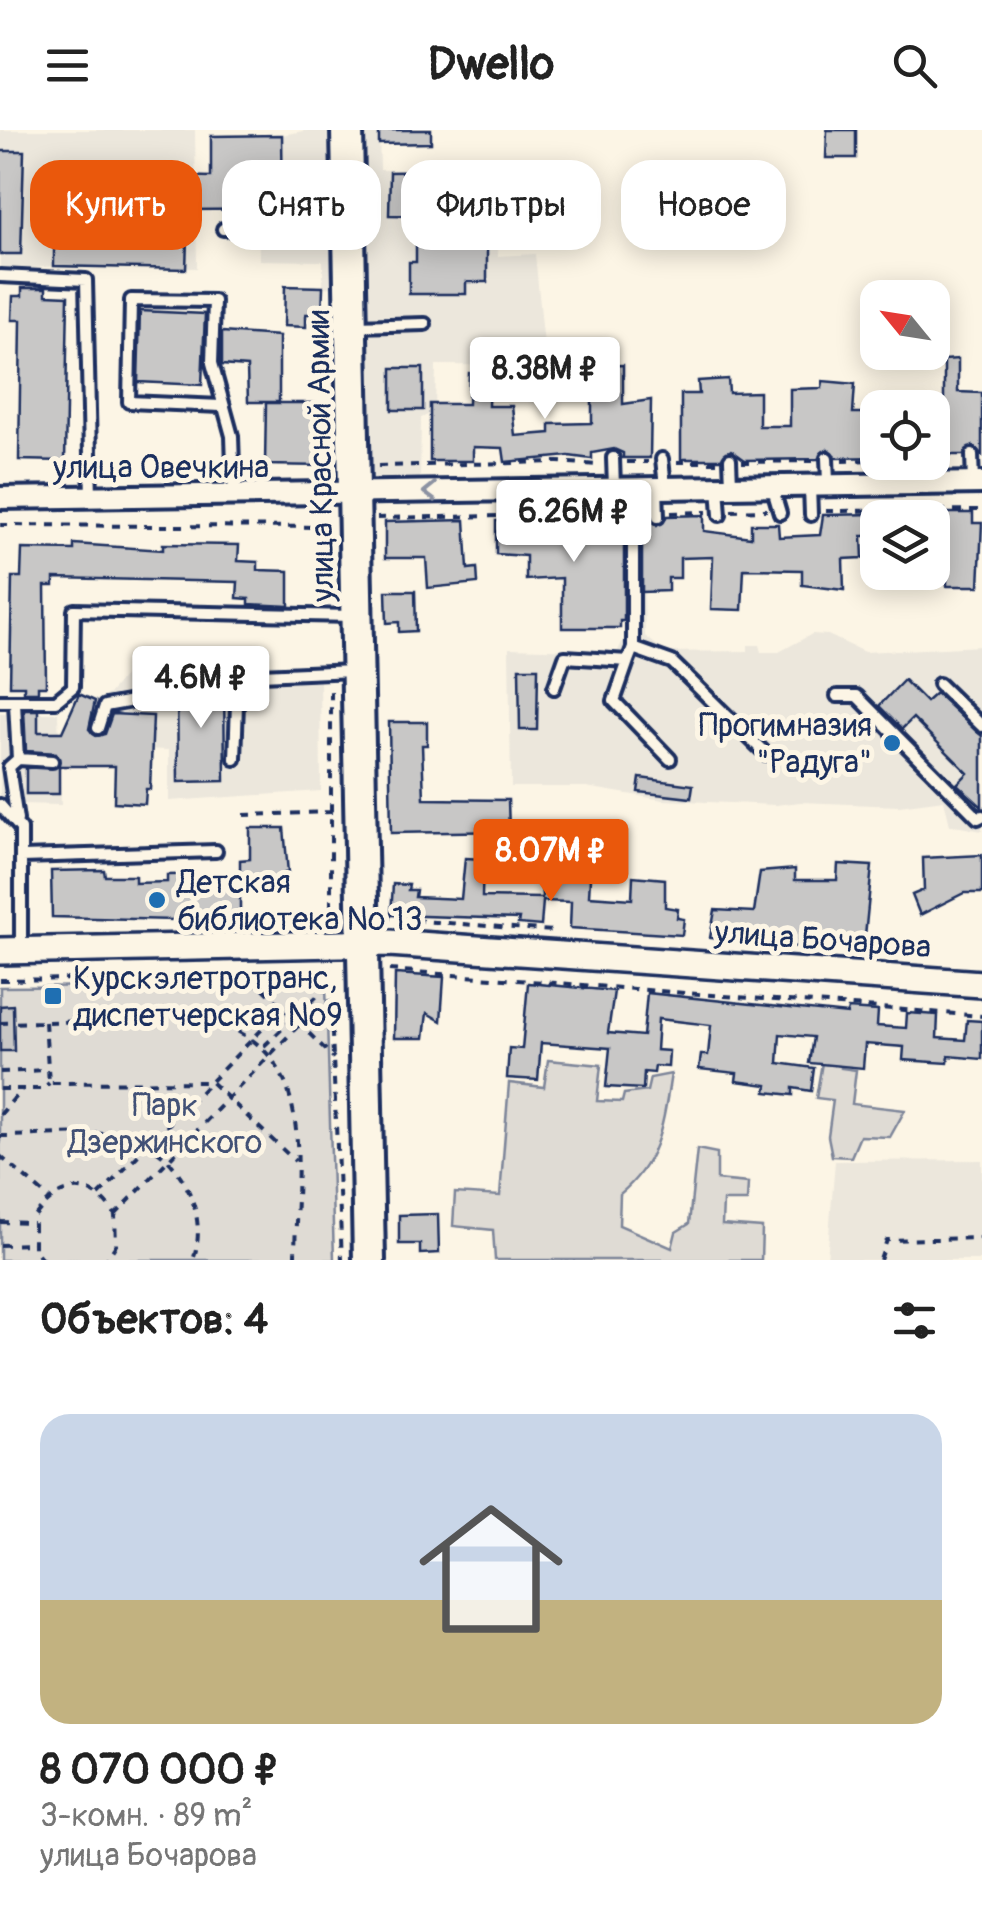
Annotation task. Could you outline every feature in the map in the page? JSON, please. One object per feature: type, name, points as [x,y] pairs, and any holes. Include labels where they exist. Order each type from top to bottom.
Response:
[{"type":"main road","name":"улица Красной Армии","points":[[347,130],[348,160]]},
{"type":"main road","name":"улица Красной Армии","points":[[350,250],[358,616],[345,672],[363,944],[369,1260]]},
{"type":"street","name":"улица Овечкина","points":[[0,498],[234,498],[772,484],[860,477]]},
{"type":"street","name":"улица Овечкина","points":[[930,480],[978,483]]},
{"type":"street","name":"улица Бочарова","points":[[10,952],[363,944],[666,960],[982,984]]},
{"type":"lane","points":[[0,276],[86,280],[91,498]]},
{"type":"lane","points":[[221,406],[128,402],[131,300],[214,300],[212,363],[232,436],[234,498]]},
{"type":"lane","points":[[352,326],[425,324]]},
{"type":"lane","points":[[972,455],[978,483]]},
{"type":"lane","points":[[612,458],[624,487],[633,648],[614,701],[670,759]]},
{"type":"lane","points":[[811,515],[827,458]]},
{"type":"lane","points":[[658,517],[662,459]]},
{"type":"lane","points":[[720,515],[730,459]]},
{"type":"lane","points":[[772,484],[780,514]]},
{"type":"lane","points":[[0,702],[56,700],[72,686],[74,610],[358,616]]},
{"type":"lane","points":[[633,648],[672,662],[766,754]]},
{"type":"lane","points":[[554,688],[565,657],[628,661]]},
{"type":"lane","points":[[98,728],[106,706],[155,697],[168,672],[227,670],[238,676],[345,672]]},
{"type":"lane","points":[[236,758],[238,676]]},
{"type":"lane","points":[[939,684],[982,726]]},
{"type":"lane","points":[[837,696],[857,696],[978,818],[982,816]]},
{"type":"lane","points":[[16,703],[18,759]]},
{"type":"lane","points":[[10,952],[22,857],[9,767],[18,759],[52,760]]},
{"type":"lane","points":[[0,805],[17,820]]},
{"type":"lane","points":[[22,857],[216,851]]},
{"type":"path","points":[[0,524],[329,527],[330,544]]},
{"type":"path","points":[[342,1260],[329,947],[345,672]]},
{"type":"path","points":[[244,815],[334,812]]},
{"type":"path","points":[[258,922],[331,915]]},
{"type":"path","points":[[386,970],[982,1016]]},
{"type":"path","points":[[0,980],[330,976]]},
{"type":"path","points":[[252,977],[334,1059]]},
{"type":"path","points":[[263,1047],[330,984]]},
{"type":"path","points":[[99,1195],[283,1008]]},
{"type":"path","points":[[0,1022],[198,1019],[220,1022],[263,1047],[291,1093],[295,1161],[292,1260]]},
{"type":"path","points":[[0,1089],[43,1089],[49,1082],[45,1022]]},
{"type":"path","points":[[115,1215],[300,1025]]},
{"type":"path","points":[[0,1072],[48,1070]]},
{"type":"path","points":[[49,1082],[212,1082],[295,1161]]},
{"type":"path","points":[[0,1115],[22,1089]]},
{"type":"path","points":[[0,1136],[118,1135],[148,1146],[187,1186],[195,1206],[197,1249],[192,1260]]},
{"type":"path","points":[[0,1156],[49,1198]]},
{"type":"path","points":[[42,1260],[34,1244],[33,1222],[59,1190],[78,1187],[99,1195],[115,1215],[116,1245],[107,1260]]},
{"type":"path","points":[[0,1222],[33,1222]]},
{"type":"path","points":[[880,1260],[887,1240],[982,1238]]},
{"type":"path","points":[[0,1245],[34,1244]]},
{"type":"shaded area","points":[[0,130],[195,130],[195,160],[30,160],[30,250],[197,250],[197,268],[54,266],[0,271]]},
{"type":"shaded area","points":[[308,130],[379,130],[380,160],[282,160],[282,135]]},
{"type":"shaded area","points":[[381,170],[401,170],[401,250],[498,250],[498,256],[535,254],[546,366],[436,365],[435,412],[421,418],[420,481],[343,483],[337,288],[323,287],[323,261],[259,260],[259,250],[381,250]]},
{"type":"shaded area","points":[[642,517],[645,636],[665,652],[748,651],[748,645],[759,645],[761,652],[779,652],[812,634],[828,635],[864,652],[982,646],[982,831],[950,825],[944,800],[899,806],[800,802],[776,805],[663,800],[586,787],[511,787],[509,648],[618,651],[626,635],[623,519]]},
{"type":"shaded area","points":[[136,662],[320,665],[321,791],[169,801],[169,750],[111,748],[63,739],[62,730],[86,721],[95,701],[109,694]]},
{"type":"shaded area","points":[[0,713],[58,713],[61,805],[18,804],[0,795]]},
{"type":"shaded area","points":[[982,1160],[982,1260],[827,1260],[835,1161]]},
{"type":"green space","name":"Парк Дзержинского","points":[[326,985],[334,1260],[0,1260],[0,987]]},
{"type":"green space","points":[[825,1045],[842,1047],[841,1068],[856,1070],[852,1104],[905,1110],[890,1137],[860,1136],[851,1157],[832,1156],[828,1136],[833,1100],[816,1098]]},
{"type":"green space","points":[[548,1060],[601,1065],[597,1101],[622,1102],[624,1094],[647,1091],[650,1078],[671,1074],[658,1140],[644,1168],[620,1194],[619,1225],[672,1248],[676,1232],[689,1224],[697,1149],[717,1153],[717,1180],[748,1183],[747,1201],[723,1201],[722,1225],[762,1228],[761,1260],[495,1260],[493,1230],[453,1226],[455,1193],[500,1196],[509,1083],[544,1087]]},
{"type":"building","points":[[379,130],[431,130],[431,143],[379,144]]},
{"type":"building","points":[[827,130],[856,130],[856,158],[826,158]]},
{"type":"building","points":[[282,135],[282,160],[222,160],[222,210],[202,210],[202,177],[211,177],[211,136]]},
{"type":"building","points":[[0,151],[24,151],[21,254],[0,254]]},
{"type":"building","points":[[390,172],[401,172],[401,215],[389,215]]},
{"type":"building","points":[[54,250],[187,250],[186,269],[54,266]]},
{"type":"building","points":[[416,250],[487,250],[487,282],[466,282],[466,294],[409,294],[409,262],[416,262]]},
{"type":"building","points":[[285,286],[323,287],[322,314],[306,314],[306,327],[284,326]]},
{"type":"building","points":[[22,288],[46,288],[46,295],[68,296],[65,461],[19,460],[21,320],[12,320],[13,296],[22,296]]},
{"type":"building","points":[[140,311],[205,314],[202,385],[138,382]]},
{"type":"building","points":[[222,332],[279,336],[279,402],[248,402],[247,367],[222,365]]},
{"type":"building","points":[[563,358],[581,358],[581,366],[623,365],[623,404],[651,400],[650,458],[623,458],[623,453],[614,449],[592,453],[592,459],[569,456],[505,462],[503,448],[473,447],[473,461],[430,461],[430,404],[468,404],[469,373],[489,374],[488,406],[512,406],[515,436],[550,433],[550,424],[592,423],[592,396],[561,395]]},
{"type":"building","points":[[958,359],[958,392],[982,393],[982,455],[973,446],[963,455],[950,455],[950,390],[944,390],[944,370],[950,370],[950,360]]},
{"type":"building","points":[[392,368],[423,368],[423,410],[392,410]]},
{"type":"building","points":[[728,379],[729,393],[759,392],[759,426],[790,426],[790,389],[822,388],[823,381],[855,384],[853,413],[860,413],[860,457],[836,458],[828,449],[818,459],[745,460],[731,450],[721,459],[681,459],[681,394],[699,394],[698,381]]},
{"type":"building","points":[[266,403],[326,403],[326,466],[265,465]]},
{"type":"building","points":[[950,513],[973,513],[973,523],[982,523],[979,586],[950,586]]},
{"type":"building","points":[[860,514],[860,558],[843,559],[844,590],[802,585],[802,570],[744,569],[742,610],[711,609],[713,557],[680,558],[680,578],[668,578],[668,591],[642,592],[642,516],[649,516],[657,526],[667,516],[704,515],[704,531],[751,537],[751,524],[778,524],[779,537],[820,535],[823,515]]},
{"type":"building","points":[[624,519],[624,621],[620,621],[620,628],[562,628],[562,578],[526,580],[526,556],[496,554],[496,521]]},
{"type":"building","points":[[465,520],[468,569],[477,568],[478,583],[428,588],[426,558],[385,558],[385,522]]},
{"type":"building","points":[[74,544],[163,550],[163,544],[239,545],[238,561],[258,562],[258,570],[289,571],[289,606],[249,604],[249,599],[237,598],[238,582],[54,578],[54,586],[45,586],[46,686],[38,686],[38,692],[24,692],[24,686],[10,686],[12,577],[21,577],[22,549],[74,550]]},
{"type":"building","points":[[386,591],[415,591],[416,631],[399,632],[399,622],[387,623]]},
{"type":"building","points":[[519,668],[538,668],[537,730],[520,730]]},
{"type":"building","points":[[224,680],[225,781],[178,782],[177,681]]},
{"type":"building","points":[[904,680],[926,702],[936,693],[982,736],[982,807],[957,784],[968,773],[913,718],[902,729],[879,706]]},
{"type":"building","points":[[79,694],[95,701],[89,729],[96,736],[105,734],[112,714],[153,716],[150,789],[146,789],[145,804],[114,802],[115,766],[59,766],[56,753],[26,751],[24,710],[38,710],[38,732],[62,732]]},
{"type":"building","points":[[389,722],[427,722],[427,745],[422,745],[424,799],[508,800],[509,831],[391,833]]},
{"type":"building","points":[[59,766],[59,794],[26,794],[26,768]]},
{"type":"building","points":[[640,778],[693,785],[691,798],[638,792]]},
{"type":"building","points":[[250,828],[284,828],[288,873],[285,891],[240,892],[240,914],[175,915],[175,920],[52,917],[51,871],[104,870],[105,876],[135,876],[135,883],[167,882],[167,875],[240,874],[240,860],[250,859]]},
{"type":"building","points":[[982,855],[982,893],[964,893],[920,915],[912,895],[924,890],[923,858]]},
{"type":"building","points":[[465,858],[483,859],[482,897],[542,898],[541,875],[590,878],[589,896],[632,899],[633,876],[665,879],[665,907],[678,909],[677,918],[684,919],[682,935],[570,928],[571,902],[543,901],[541,926],[518,924],[519,919],[391,915],[393,884],[409,885],[408,890],[416,890],[415,897],[461,899]]},
{"type":"building","points":[[838,864],[872,866],[864,946],[830,943],[830,949],[710,938],[715,910],[754,912],[760,872],[795,869],[795,880],[837,880]]},
{"type":"building","points":[[395,974],[444,977],[441,1021],[427,1013],[424,1038],[394,1038]]},
{"type":"building","points":[[528,983],[614,991],[608,1033],[643,1036],[647,993],[847,1014],[848,1009],[878,1011],[877,1026],[906,1028],[907,1013],[938,1015],[937,1038],[965,1040],[967,1020],[982,1021],[982,1059],[949,1056],[948,1063],[903,1060],[904,1047],[865,1044],[863,1068],[809,1063],[813,1037],[780,1034],[778,1063],[814,1068],[811,1091],[793,1088],[793,1095],[766,1092],[767,1085],[736,1081],[737,1073],[699,1069],[701,1055],[708,1055],[711,1025],[658,1019],[656,1050],[669,1051],[668,1067],[655,1066],[654,1073],[644,1072],[643,1089],[606,1087],[610,1048],[541,1043],[538,1080],[507,1078],[509,1048],[522,1049]]},
{"type":"building","points":[[13,1005],[14,1051],[0,1051],[0,1006]]},
{"type":"building","points":[[438,1214],[439,1253],[420,1254],[420,1244],[399,1244],[399,1215]]},
{"type":"place","name":"Прогимназия \"Радуга\"","points":[[892,743]]},
{"type":"place","name":"Детская библиотека № 13","points":[[157,900]]},
{"type":"place","name":"Курскэлетротранс, диспетчерская №9","points":[[53,996]]}]
